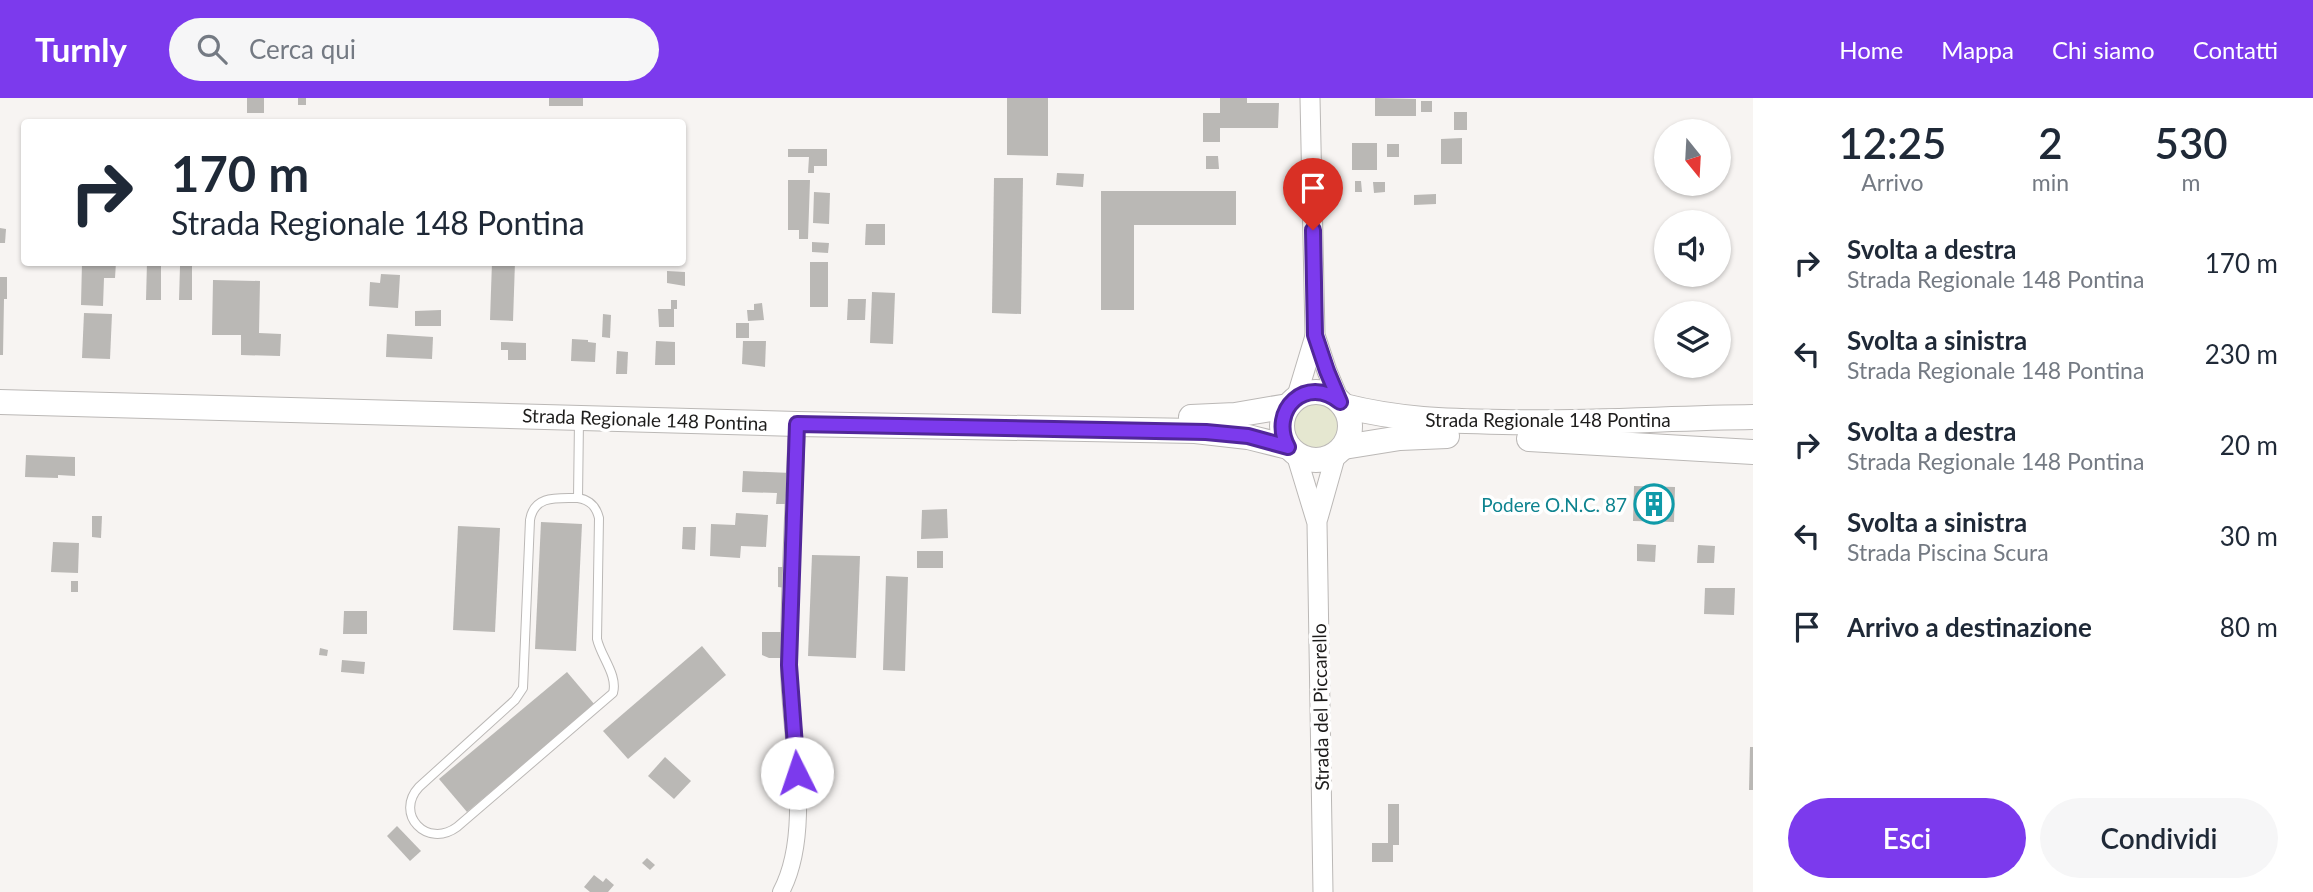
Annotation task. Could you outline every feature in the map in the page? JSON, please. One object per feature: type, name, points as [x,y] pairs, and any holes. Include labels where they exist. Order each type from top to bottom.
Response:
[{"type":"main road","name":"Strada Regionale 148 Pontina","points":[[0,388],[1199,418],[1241,414],[1292,402],[1316,392],[1326,394],[1342,404],[1395,418],[1433,421],[1577,423],[1753,417]]},
{"type":"main road","name":"Strada Regionale 148 Pontina","points":[[0,402],[797,424],[1206,432],[1248,436],[1316,461],[1326,459],[1340,450],[1400,438],[1446,436],[1589,441],[1753,452]]},
{"type":"main road","points":[[1292,402],[1283,416],[1281,427],[1283,437],[1292,451]]},
{"type":"main road","points":[[1340,450],[1349,437],[1351,426],[1342,404]]},
{"type":"street","points":[[1310,98],[1315,335],[1342,404]]},
{"type":"street","points":[[1292,402],[1315,335]]},
{"type":"street","points":[[781,892],[791,871],[796,842],[797,773],[789,657],[797,424]]},
{"type":"street","name":"Strada del Piccarello","points":[[1317,523],[1340,450]]},
{"type":"street","name":"Strada del Piccarello","points":[[1292,451],[1317,523],[1323,892]]},
{"type":"lane","points":[[578,498],[579,417]]},
{"type":"lane","points":[[578,498],[590,502],[599,518],[597,639],[613,678],[612,693],[457,827],[440,836],[428,834],[413,819],[408,805],[410,798],[515,700],[523,688],[532,510],[544,500],[578,498]]},
{"type":"green space","points":[[1310,398],[1322,398],[1336,406],[1344,420],[1342,437],[1336,446],[1322,454],[1310,454],[1293,442],[1288,432],[1288,420],[1300,403]]},
{"type":"building","points":[[247,98],[264,98],[264,113],[247,113]]},
{"type":"building","points":[[298,98],[306,98],[306,105],[298,105]]},
{"type":"building","points":[[549,98],[583,98],[583,106],[549,106]]},
{"type":"building","points":[[1007,98],[1048,98],[1048,156],[1007,155]]},
{"type":"building","points":[[1220,98],[1247,98],[1247,103],[1279,103],[1278,128],[1220,128],[1220,142],[1203,142],[1203,113],[1220,113]]},
{"type":"building","points":[[1375,98],[1416,99],[1416,116],[1375,116]]},
{"type":"building","points":[[1421,101],[1432,101],[1432,112],[1421,112]]},
{"type":"building","points":[[1454,112],[1467,112],[1467,130],[1454,130]]},
{"type":"building","points":[[1462,138],[1462,164],[1441,164],[1441,139]]},
{"type":"building","points":[[1352,143],[1377,143],[1377,170],[1352,170]]},
{"type":"building","points":[[1387,144],[1399,144],[1399,157],[1387,157]]},
{"type":"building","points":[[788,149],[827,149],[827,166],[814,166],[814,173],[808,173],[809,157],[788,157]]},
{"type":"building","points":[[1206,156],[1218,156],[1219,169],[1206,169]]},
{"type":"building","points":[[1057,173],[1084,174],[1083,187],[1056,185]]},
{"type":"building","points":[[994,178],[1023,178],[1021,314],[992,313]]},
{"type":"building","points":[[788,180],[810,180],[808,239],[799,239],[799,230],[788,230]]},
{"type":"building","points":[[1355,181],[1361,181],[1362,192],[1355,192]]},
{"type":"building","points":[[1373,182],[1385,182],[1385,192],[1374,193]]},
{"type":"building","points":[[1101,191],[1236,191],[1236,225],[1134,225],[1134,310],[1101,310]]},
{"type":"building","points":[[814,192],[830,193],[829,224],[813,223]]},
{"type":"building","points":[[1436,194],[1436,204],[1414,205],[1414,195]]},
{"type":"building","points":[[866,224],[885,224],[885,245],[865,245]]},
{"type":"building","points":[[0,228],[6,229],[5,243],[0,243]]},
{"type":"building","points":[[812,242],[829,243],[828,253],[812,252]]},
{"type":"building","points":[[810,262],[828,262],[828,307],[810,307]]},
{"type":"building","points":[[82,266],[116,266],[115,278],[104,278],[103,306],[81,305]]},
{"type":"building","points":[[147,266],[161,266],[161,300],[146,300]]},
{"type":"building","points":[[180,266],[192,266],[192,300],[179,300]]},
{"type":"building","points":[[492,266],[515,266],[513,321],[490,320]]},
{"type":"building","points":[[667,271],[685,272],[685,286],[667,283]]},
{"type":"building","points":[[381,274],[400,275],[398,308],[369,306],[370,282],[380,283]]},
{"type":"building","points":[[0,277],[7,277],[3,355],[0,355]]},
{"type":"building","points":[[213,280],[260,281],[259,333],[281,334],[280,356],[241,355],[241,335],[212,335]]},
{"type":"building","points":[[872,292],[895,293],[893,344],[870,343]]},
{"type":"building","points":[[848,299],[866,299],[865,320],[847,320]]},
{"type":"building","points":[[671,300],[677,300],[674,327],[659,327],[658,309],[671,309]]},
{"type":"building","points":[[762,303],[764,320],[748,321],[747,310],[754,310],[754,304]]},
{"type":"building","points":[[441,310],[441,326],[415,326],[415,311]]},
{"type":"building","points":[[84,313],[112,314],[110,359],[82,358]]},
{"type":"building","points":[[603,314],[611,315],[610,338],[602,337]]},
{"type":"building","points":[[736,323],[749,323],[749,338],[736,338]]},
{"type":"building","points":[[387,334],[433,337],[432,359],[386,357]]},
{"type":"building","points":[[572,339],[596,343],[595,362],[571,361]]},
{"type":"building","points":[[656,341],[675,342],[675,365],[655,365]]},
{"type":"building","points":[[743,341],[766,341],[765,367],[742,364]]},
{"type":"building","points":[[501,342],[526,343],[526,360],[508,360],[508,350],[501,350]]},
{"type":"building","points":[[617,351],[628,352],[627,374],[616,374]]},
{"type":"building","points":[[26,455],[75,457],[75,476],[25,477]]},
{"type":"building","points":[[743,471],[791,473],[787,504],[776,504],[777,493],[742,492]]},
{"type":"building","name":"Podere O.N.C. 87","points":[[1634,486],[1675,487],[1674,522],[1633,521]]},
{"type":"building","points":[[947,509],[948,538],[921,539],[922,510]]},
{"type":"building","points":[[736,513],[768,515],[766,547],[741,546],[740,558],[710,556],[711,524],[735,525]]},
{"type":"building","points":[[92,516],[102,516],[101,538],[92,537]]},
{"type":"building","points":[[541,522],[582,524],[576,651],[535,649]]},
{"type":"building","points":[[458,526],[500,528],[495,632],[453,630]]},
{"type":"building","points":[[683,527],[696,527],[695,550],[682,549]]},
{"type":"building","points":[[53,542],[79,543],[78,573],[51,572]]},
{"type":"building","points":[[1637,544],[1656,545],[1655,562],[1637,561]]},
{"type":"building","points":[[1698,545],[1715,546],[1714,563],[1697,563]]},
{"type":"building","points":[[917,551],[943,551],[943,568],[917,568]]},
{"type":"building","points":[[812,555],[860,556],[856,658],[808,656]]},
{"type":"building","points":[[778,567],[788,567],[787,588],[778,587]]},
{"type":"building","points":[[886,576],[908,577],[905,671],[883,670]]},
{"type":"building","points":[[71,581],[78,581],[78,592],[71,592]]},
{"type":"building","points":[[1705,588],[1735,588],[1734,615],[1704,614]]},
{"type":"building","points":[[344,611],[367,611],[367,634],[343,634]]},
{"type":"building","points":[[762,632],[786,632],[786,658],[769,658],[762,655]]},
{"type":"building","points":[[702,646],[726,675],[628,759],[603,731]]},
{"type":"building","points":[[320,648],[328,650],[327,656],[319,655]]},
{"type":"building","points":[[342,660],[365,662],[364,674],[341,672]]},
{"type":"building","points":[[567,672],[595,705],[467,812],[439,779]]},
{"type":"building","points":[[1750,747],[1753,747],[1753,790],[1749,790]]},
{"type":"building","points":[[665,757],[691,781],[674,799],[648,776]]},
{"type":"building","points":[[1388,804],[1399,804],[1399,845],[1393,845],[1393,862],[1372,862],[1372,843],[1388,843]]},
{"type":"building","points":[[397,826],[421,851],[410,861],[387,836]]},
{"type":"building","points":[[647,858],[655,865],[650,870],[642,863]]},
{"type":"building","points":[[594,875],[603,882],[606,878],[614,885],[608,892],[590,892],[584,887]]},
{"type":"place","name":"Podere O.N.C. 87","points":[[1654,504]]},
{"type":"route","points":[[797,773],[789,665],[797,424],[1206,432],[1248,436],[1288,447],[1281,427],[1283,416],[1292,401],[1316,392],[1336,398],[1340,402],[1315,335],[1313,230]]}]
